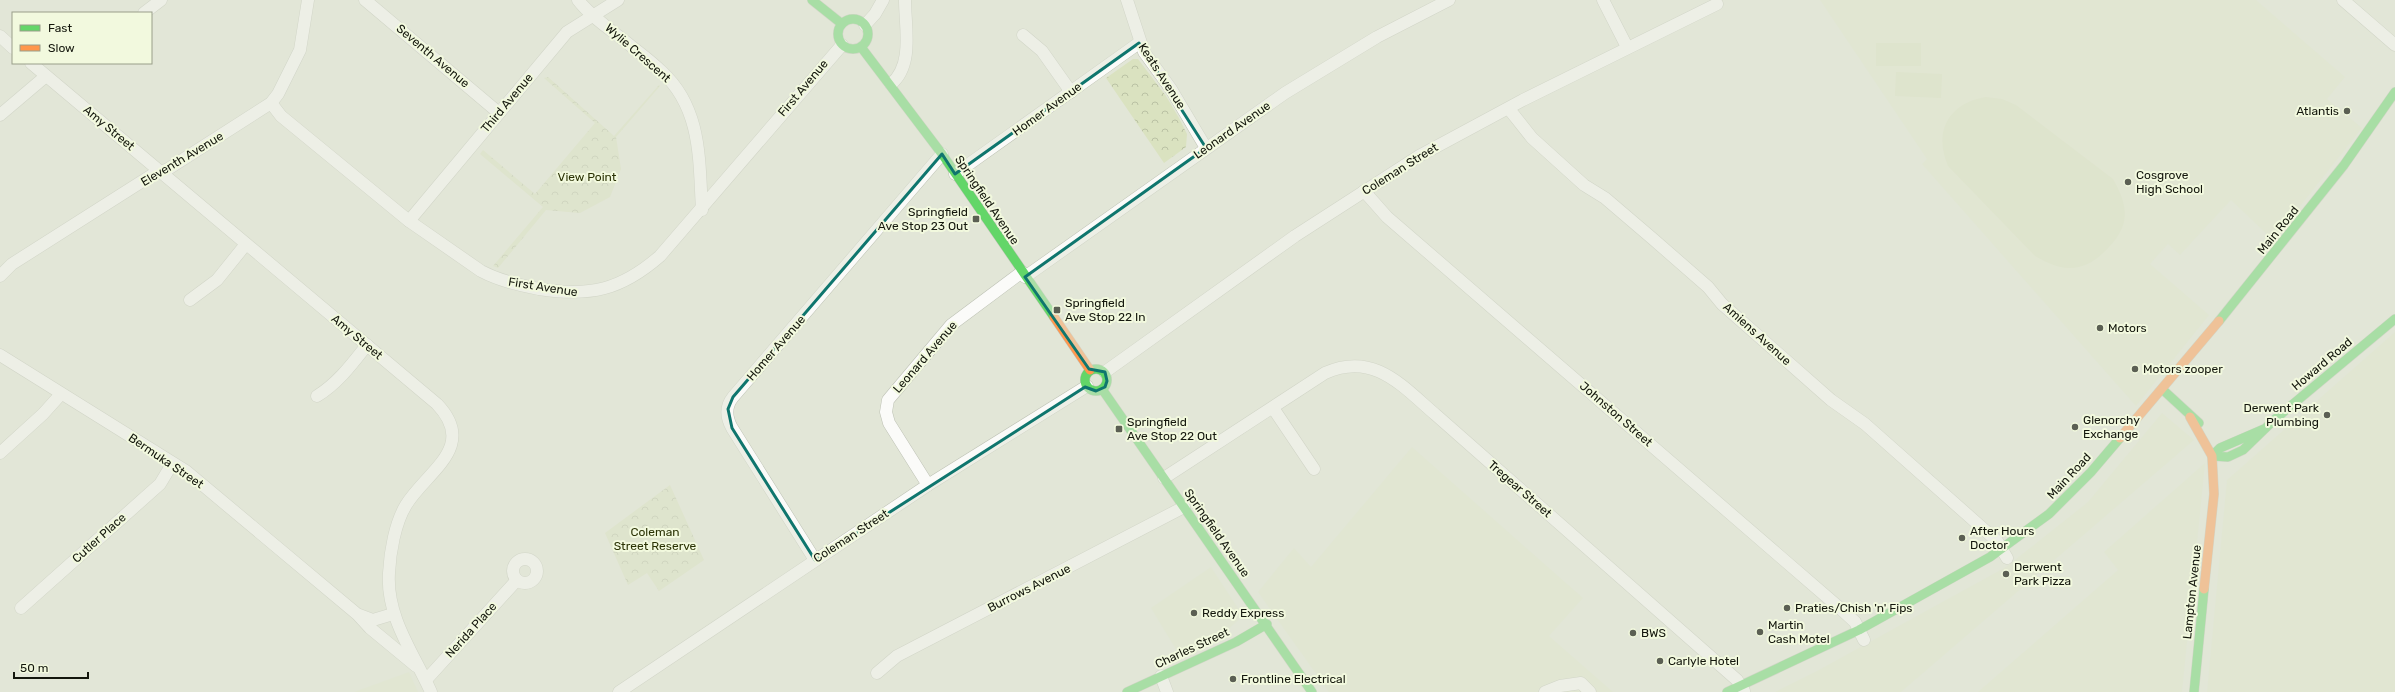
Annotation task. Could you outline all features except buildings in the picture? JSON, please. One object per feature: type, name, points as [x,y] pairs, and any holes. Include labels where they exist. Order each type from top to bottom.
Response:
[{"type":"street","points":[[145,12],[161,0]]},
{"type":"street","name":"Eleventh Avenue","points":[[0,276],[12,264],[271,103],[286,82],[300,50],[308,0]]},
{"type":"street","name":"Seventh Avenue","points":[[365,0],[499,113]]},
{"type":"street","name":"Wylie Crescent","points":[[578,0],[593,16],[662,71],[680,93],[692,119],[697,135],[701,170],[702,210]]},
{"type":"street","name":"Third Avenue","points":[[409,221],[567,32],[618,0]]},
{"type":"street","points":[[812,0],[842,24]]},
{"type":"street","points":[[865,25],[875,14],[883,0]]},
{"type":"street","points":[[890,84],[898,78],[905,63],[905,0]]},
{"type":"street","name":"Keats Avenue","points":[[1127,0],[1139,43],[1171,89],[1206,148]]},
{"type":"street","name":"Leonard Avenue","points":[[928,485],[889,423],[886,412],[888,400],[951,325],[1206,148],[1332,63],[1449,0]]},
{"type":"street","points":[[1603,0],[1627,47]]},
{"type":"street","points":[[2343,0],[2395,45]]},
{"type":"street","name":"Coleman Street","points":[[1105,372],[1295,236],[1440,144],[1627,47],[1717,4]]},
{"type":"street","points":[[854,19],[865,25],[868,38],[862,47],[851,50],[842,45],[838,37],[842,24],[854,19]]},
{"type":"street","points":[[1023,35],[1042,51],[1071,92]]},
{"type":"street","points":[[0,36],[12,47]]},
{"type":"street","name":"Homer Avenue","points":[[955,174],[1139,43]]},
{"type":"street","name":"First Avenue","points":[[271,103],[281,116],[409,221],[475,267],[494,278],[524,286],[580,293],[603,290],[637,274],[660,256],[702,210],[832,54],[842,45]]},
{"type":"street","name":"Springfield Avenue","points":[[862,47],[942,154],[1090,370]]},
{"type":"street","name":"Amy Street","points":[[32,64],[437,404],[448,416],[452,428],[452,442],[448,454],[406,505],[399,522],[388,573],[392,614],[431,692]]},
{"type":"street","points":[[0,115],[46,76]]},
{"type":"street","name":"Main Road","points":[[2132,440],[2165,392],[2313,206],[2371,129],[2395,92]]},
{"type":"street","name":"Main Road","points":[[1728,692],[1744,689],[1862,638],[2006,556],[2031,528],[2070,494],[2165,392],[2314,217],[2395,108]]},
{"type":"street","name":"Amiens Avenue","points":[[1509,109],[1532,138],[1584,185],[1605,198],[1653,239],[1708,287],[1728,309],[1831,400],[1865,424],[1996,541],[2006,556]]},
{"type":"street","name":"Homer Avenue","points":[[815,560],[732,428],[728,421],[728,409],[733,397],[942,154]]},
{"type":"street","name":"Johnston Street","points":[[1364,191],[1387,217],[1842,610],[1855,622],[1862,638]]},
{"type":"street","points":[[190,300],[217,280],[246,244]]},
{"type":"street","name":"Howard Road","points":[[2218,454],[2232,456],[2248,446],[2264,429],[2395,319]]},
{"type":"street","points":[[317,396],[329,388],[341,376],[367,345]]},
{"type":"street","name":"Bermuka Street","points":[[0,355],[194,478],[357,614],[370,628],[423,675]]},
{"type":"street","name":"Tregear Street","points":[[1164,478],[1335,368],[1363,366],[1381,371],[1442,420],[1744,689]]},
{"type":"street","points":[[1100,369],[1105,372],[1107,381],[1102,389],[1096,391],[1087,386],[1085,376],[1090,370],[1100,369]]},
{"type":"street","name":"Coleman Street","points":[[619,692],[928,485],[1087,386]]},
{"type":"street","name":"Springfield Avenue","points":[[1102,389],[1267,624],[1312,692]]},
{"type":"street","name":"Lampton Avenue","points":[[2165,392],[2190,416],[2212,434],[2218,454],[2221,478],[2214,494]]},
{"type":"street","points":[[0,453],[43,414],[62,394]]},
{"type":"street","points":[[1273,408],[1314,469]]},
{"type":"street","name":"Lampton Avenue","points":[[2190,416],[2218,454],[2194,692]]},
{"type":"street","name":"Howard Road","points":[[2218,454],[2264,429]]},
{"type":"street","points":[[2229,468],[2248,446]]},
{"type":"street","name":"Cutler Place","points":[[21,608],[160,484],[172,464]]},
{"type":"street","name":"Burrows Avenue","points":[[877,673],[897,656],[1184,507]]},
{"type":"street","name":"Nerida Place","points":[[423,675],[517,580]]},
{"type":"street","name":"Bermuka Street","points":[[357,614],[373,620],[392,614]]},
{"type":"street","name":"Charles Street","points":[[1126,692],[1236,642],[1267,624]]},
{"type":"street","points":[[1161,676],[1167,692]]},
{"type":"street","points":[[1545,692],[1574,683],[1581,683],[1590,692]]},
{"type":"highlighted area","points":[[1139,43],[1206,148],[1025,277],[1089,369],[1105,372],[1107,381],[1105,387],[1096,391],[1085,387],[815,560],[732,428],[728,409],[733,397],[942,154],[955,174]]},
{"type":"shaded area","name":"Cosgrove High School","points":[[1820,0],[2256,0],[2345,77],[2327,99],[2362,128],[2273,240],[2231,200],[2180,255],[2168,244],[2150,264],[2209,315],[2136,406],[1922,164],[1927,159]]},
{"type":"shaded area","points":[[2395,332],[2395,692],[2207,692],[2227,480]]},
{"type":"shaded area","points":[[2162,413],[2194,440],[1901,692],[1775,692],[1817,671],[2006,567],[2088,502]]},
{"type":"shaded area","points":[[1412,447],[1583,598],[1549,636],[1613,692],[1329,692],[1258,592],[1294,548],[1311,567]]},
{"type":"shaded area","points":[[2205,463],[2182,692],[1978,692],[2118,570],[2104,552]]},
{"type":"shaded area","points":[[1211,567],[1243,616],[1216,640],[1180,656],[1151,608]]},
{"type":"shaded area","points":[[409,672],[418,692],[354,692]]},
{"type":"green space","points":[[1876,43],[1921,43],[1921,66],[1876,66]]},
{"type":"green space","points":[[1133,59],[1138,59],[1166,96],[1187,134],[1186,147],[1164,163],[1106,78]]},
{"type":"green space","points":[[1896,72],[1942,74],[1941,98],[1895,96]]},
{"type":"green space","name":"View Point","points":[[548,77],[614,136],[659,85],[660,86],[616,137],[621,169],[610,197],[580,213],[546,210],[498,268],[493,266],[543,207],[480,154],[483,150],[535,194],[595,123],[544,78]]},
{"type":"green space","points":[[1986,97],[2002,99],[2016,105],[2113,179],[2123,200],[2125,210],[2124,219],[2118,236],[2096,259],[2083,266],[2065,268],[2056,266],[2035,256],[1948,166],[1942,141],[1944,130],[1948,121],[1954,112],[1962,105],[1973,100]]},
{"type":"green space","name":"Coleman Street Reserve","points":[[670,485],[704,560],[659,591],[647,573],[628,585],[605,533]]},
{"type":"traffic: fast","points":[[812,0],[842,24]]},
{"type":"traffic: fast","points":[[853,19],[864,23],[868,34],[864,45],[853,49],[842,45],[838,34],[842,23],[853,19]]},
{"type":"traffic: fast","points":[[861,47],[942,154],[1054,317]]},
{"type":"traffic: fast","points":[[2219,321],[2344,165],[2395,92]]},
{"type":"traffic: fast","points":[[2264,429],[2220,448],[2212,456],[2228,457],[2243,450],[2274,420],[2395,319]]},
{"type":"traffic: fast","points":[[1096,369],[1104,372],[1107,380],[1104,388],[1096,391],[1088,388],[1085,380],[1088,372],[1096,369]]},
{"type":"traffic: fast","points":[[1102,389],[1312,692]]},
{"type":"traffic: fast","points":[[2162,389],[2199,423]]},
{"type":"traffic: fast","points":[[1727,692],[1859,630],[1990,557],[2049,514],[2091,472],[2120,438]]},
{"type":"traffic: fast","points":[[2194,692],[2204,589]]},
{"type":"traffic: fast","points":[[1127,692],[1236,642],[1267,624]]},
{"type":"traffic: slow","points":[[1054,317],[1090,370]]},
{"type":"traffic: slow","points":[[2120,438],[2219,321]]},
{"type":"traffic: slow","points":[[2190,417],[2212,456],[2214,494],[2204,589]]},
{"type":"place","name":"Atlantis","points":[[2347,111]]},
{"type":"place","name":"Cosgrove High School","points":[[2128,182]]},
{"type":"place","name":"Springfield Ave Stop 23 Out","points":[[976,219]]},
{"type":"place","name":"Springfield Ave Stop 22 In","points":[[1057,310]]},
{"type":"place","name":"Motors","points":[[2100,328]]},
{"type":"place","name":"Motors zooper","points":[[2135,369]]},
{"type":"place","name":"Derwent Park Plumbing","points":[[2327,415]]},
{"type":"place","name":"Glenorchy Exchange","points":[[2075,427]]},
{"type":"place","name":"Springfield Ave Stop 22 Out","points":[[1119,429]]},
{"type":"place","name":"After Hours Doctor","points":[[1962,538]]},
{"type":"place","name":"Derwent Park Pizza","points":[[2006,574]]},
{"type":"place","name":"Praties/Chish 'n' Fips","points":[[1787,608]]},
{"type":"place","name":"Reddy Express","points":[[1194,613]]},
{"type":"place","name":"Martin Cash Motel","points":[[1760,632]]},
{"type":"place","name":"BWS","points":[[1633,633]]},
{"type":"place","name":"Carlyle Hotel","points":[[1660,661]]},
{"type":"place","name":"Frontline Electrical","points":[[1233,679]]}]
